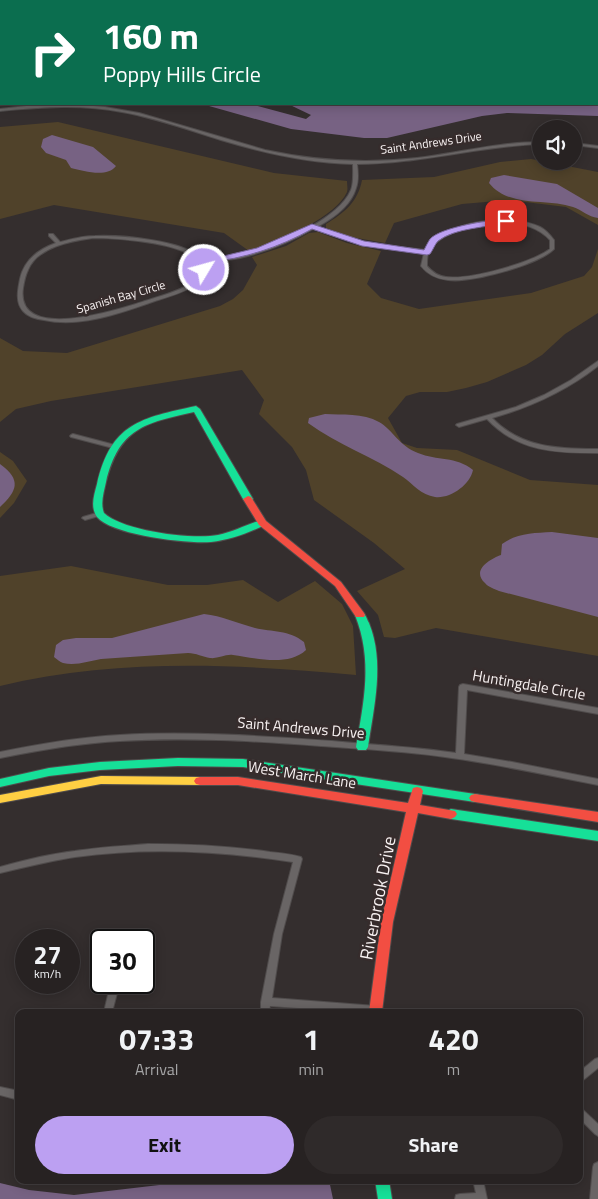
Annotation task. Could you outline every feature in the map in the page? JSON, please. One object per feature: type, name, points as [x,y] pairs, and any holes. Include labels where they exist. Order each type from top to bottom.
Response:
[{"type":"street","name":"Saint Andrews Drive","points":[[0,110],[58,106],[116,110],[151,118],[271,154],[309,160],[355,162],[403,160],[502,145],[532,143]]},
{"type":"street","points":[[582,145],[598,147]]},
{"type":"street","points":[[202,262],[238,256],[282,242],[336,213],[348,200],[354,188],[355,162]]},
{"type":"street","points":[[498,222],[520,222],[535,226],[546,232],[553,244],[550,252],[540,258],[461,279],[441,277],[429,272],[423,262],[427,252],[434,240],[444,234],[498,222]]},
{"type":"street","points":[[312,227],[362,244],[427,252]]},
{"type":"street","points":[[51,235],[60,244]]},
{"type":"street","name":"Spanish Bay Circle","points":[[93,237],[122,238],[182,248],[194,254],[202,262],[204,270],[199,279],[180,291],[87,318],[50,320],[28,312],[20,304],[19,296],[27,265],[37,255],[60,244],[93,237]]},
{"type":"street","points":[[458,425],[547,397],[578,380],[598,364]]},
{"type":"street","points":[[262,523],[220,538],[187,539],[114,524],[100,514],[97,505],[107,460],[113,446],[124,435],[140,425],[162,417],[196,409],[262,523],[338,584],[349,595],[363,617],[368,630],[372,655],[362,747]]},
{"type":"street","points":[[488,417],[505,432],[530,444],[562,450],[598,451]]},
{"type":"street","points":[[73,436],[113,446]]},
{"type":"street","points":[[85,518],[100,514]]},
{"type":"street","name":"Huntingdale Circle","points":[[460,756],[463,687],[598,711]]},
{"type":"street","name":"Saint Andrews Drive","points":[[0,754],[84,740],[159,735],[234,736],[460,756],[598,782]]},
{"type":"street","name":"West March Lane","points":[[0,783],[49,772],[100,766],[178,762],[233,763],[598,817]]},
{"type":"street","name":"West March Lane","points":[[0,799],[101,780],[238,781],[598,836]]},
{"type":"street","name":"Riverbrook Drive","points":[[376,1009],[387,922],[417,791]]},
{"type":"street","points":[[0,870],[84,852],[152,846],[223,848],[298,859],[278,934],[265,1009]]},
{"type":"street","points":[[109,1009],[113,994]]},
{"type":"street","points":[[266,1002],[308,1009]]},
{"type":"street","points":[[583,1075],[598,1062]]},
{"type":"street","points":[[0,1091],[15,1095]]},
{"type":"street","points":[[583,1116],[598,1131]]},
{"type":"street","points":[[595,1199],[598,1167]]},
{"type":"street","points":[[383,1184],[385,1199]]},
{"type":"street","points":[[460,1199],[482,1198],[479,1184]]},
{"type":"shaded area","points":[[206,105],[254,105],[306,119],[311,115],[290,105],[598,105],[598,116],[507,113],[482,116],[387,138],[364,138],[291,129]]},
{"type":"shaded area","points":[[58,122],[274,173],[347,181],[347,192],[341,202],[318,220],[288,236],[249,251],[224,233],[54,205],[0,219],[0,127]]},
{"type":"shaded area","points":[[52,135],[93,147],[116,166],[112,170],[101,173],[71,168],[66,160],[46,153],[41,147],[43,139]]},
{"type":"shaded area","points":[[531,159],[532,170],[582,169],[598,172],[598,225],[566,207],[509,200],[462,204],[394,223],[385,243],[351,237],[326,228],[326,224],[339,216],[354,201],[362,180],[434,177],[500,162]]},
{"type":"shaded area","points":[[504,175],[557,184],[598,208],[598,218],[562,204],[528,201],[507,196],[497,191],[489,183],[491,178]]},
{"type":"shaded area","points":[[318,232],[347,243],[381,251],[367,284],[381,298],[419,309],[531,293],[584,276],[592,267],[598,249],[598,313],[565,334],[542,355],[526,365],[487,382],[466,388],[447,392],[420,392],[406,396],[388,418],[402,443],[417,448],[457,450],[530,480],[598,485],[598,656],[436,628],[395,638],[384,637],[378,615],[357,591],[405,569],[374,543],[314,500],[306,470],[292,447],[259,414],[264,400],[242,370],[51,401],[16,409],[0,422],[0,338],[23,351],[67,353],[220,306],[233,299],[243,290],[257,265],[252,257],[286,246],[309,233]]},
{"type":"shaded area","points":[[325,414],[352,415],[373,419],[384,425],[411,450],[467,466],[473,470],[471,476],[464,486],[447,496],[430,496],[403,477],[331,438],[308,423],[309,418]]},
{"type":"shaded area","points":[[0,452],[13,461],[27,481],[14,503],[0,518]]},
{"type":"shaded area","points":[[0,464],[12,475],[15,486],[10,496],[0,507]]},
{"type":"shaded area","points":[[552,532],[598,538],[598,617],[499,591],[488,586],[481,578],[481,569],[487,562],[501,555],[502,544],[508,540],[532,533]]},
{"type":"shaded area","points":[[71,566],[168,585],[207,585],[243,580],[278,602],[315,581],[342,604],[353,626],[356,675],[222,666],[133,667],[44,677],[0,686],[0,576]]},
{"type":"shaded area","points":[[204,614],[255,628],[292,635],[304,642],[306,650],[299,655],[281,660],[230,655],[210,658],[188,653],[101,659],[73,664],[63,663],[54,657],[56,645],[63,640],[112,638]]},
{"type":"shaded area","points":[[0,1183],[29,1190],[74,1195],[168,1184],[330,1184],[333,1199],[0,1199]]},
{"type":"traffic: fast","points":[[248,499],[196,409],[143,423],[120,439],[105,468],[97,504],[100,514],[111,522],[138,531],[171,537],[218,538],[262,523]]},
{"type":"traffic: fast","points":[[360,615],[370,647],[371,663],[370,697],[362,747]]},
{"type":"traffic: fast","points":[[0,783],[49,772],[100,766],[178,762],[243,763],[475,798]]},
{"type":"traffic: fast","points":[[451,814],[598,836]]},
{"type":"traffic: fast","points":[[383,1184],[385,1199]]},
{"type":"traffic: slow","points":[[0,799],[101,780],[200,781]]},
{"type":"traffic: jam","points":[[248,499],[262,523],[338,584],[360,615]]},
{"type":"traffic: jam","points":[[200,781],[238,781],[451,814]]},
{"type":"traffic: jam","points":[[376,1009],[387,922],[417,791]]},
{"type":"traffic: jam","points":[[475,798],[598,817]]},
{"type":"route","points":[[204,270],[202,262],[260,250],[282,242],[312,227],[362,244],[427,252],[434,240],[444,234],[506,221]]}]
